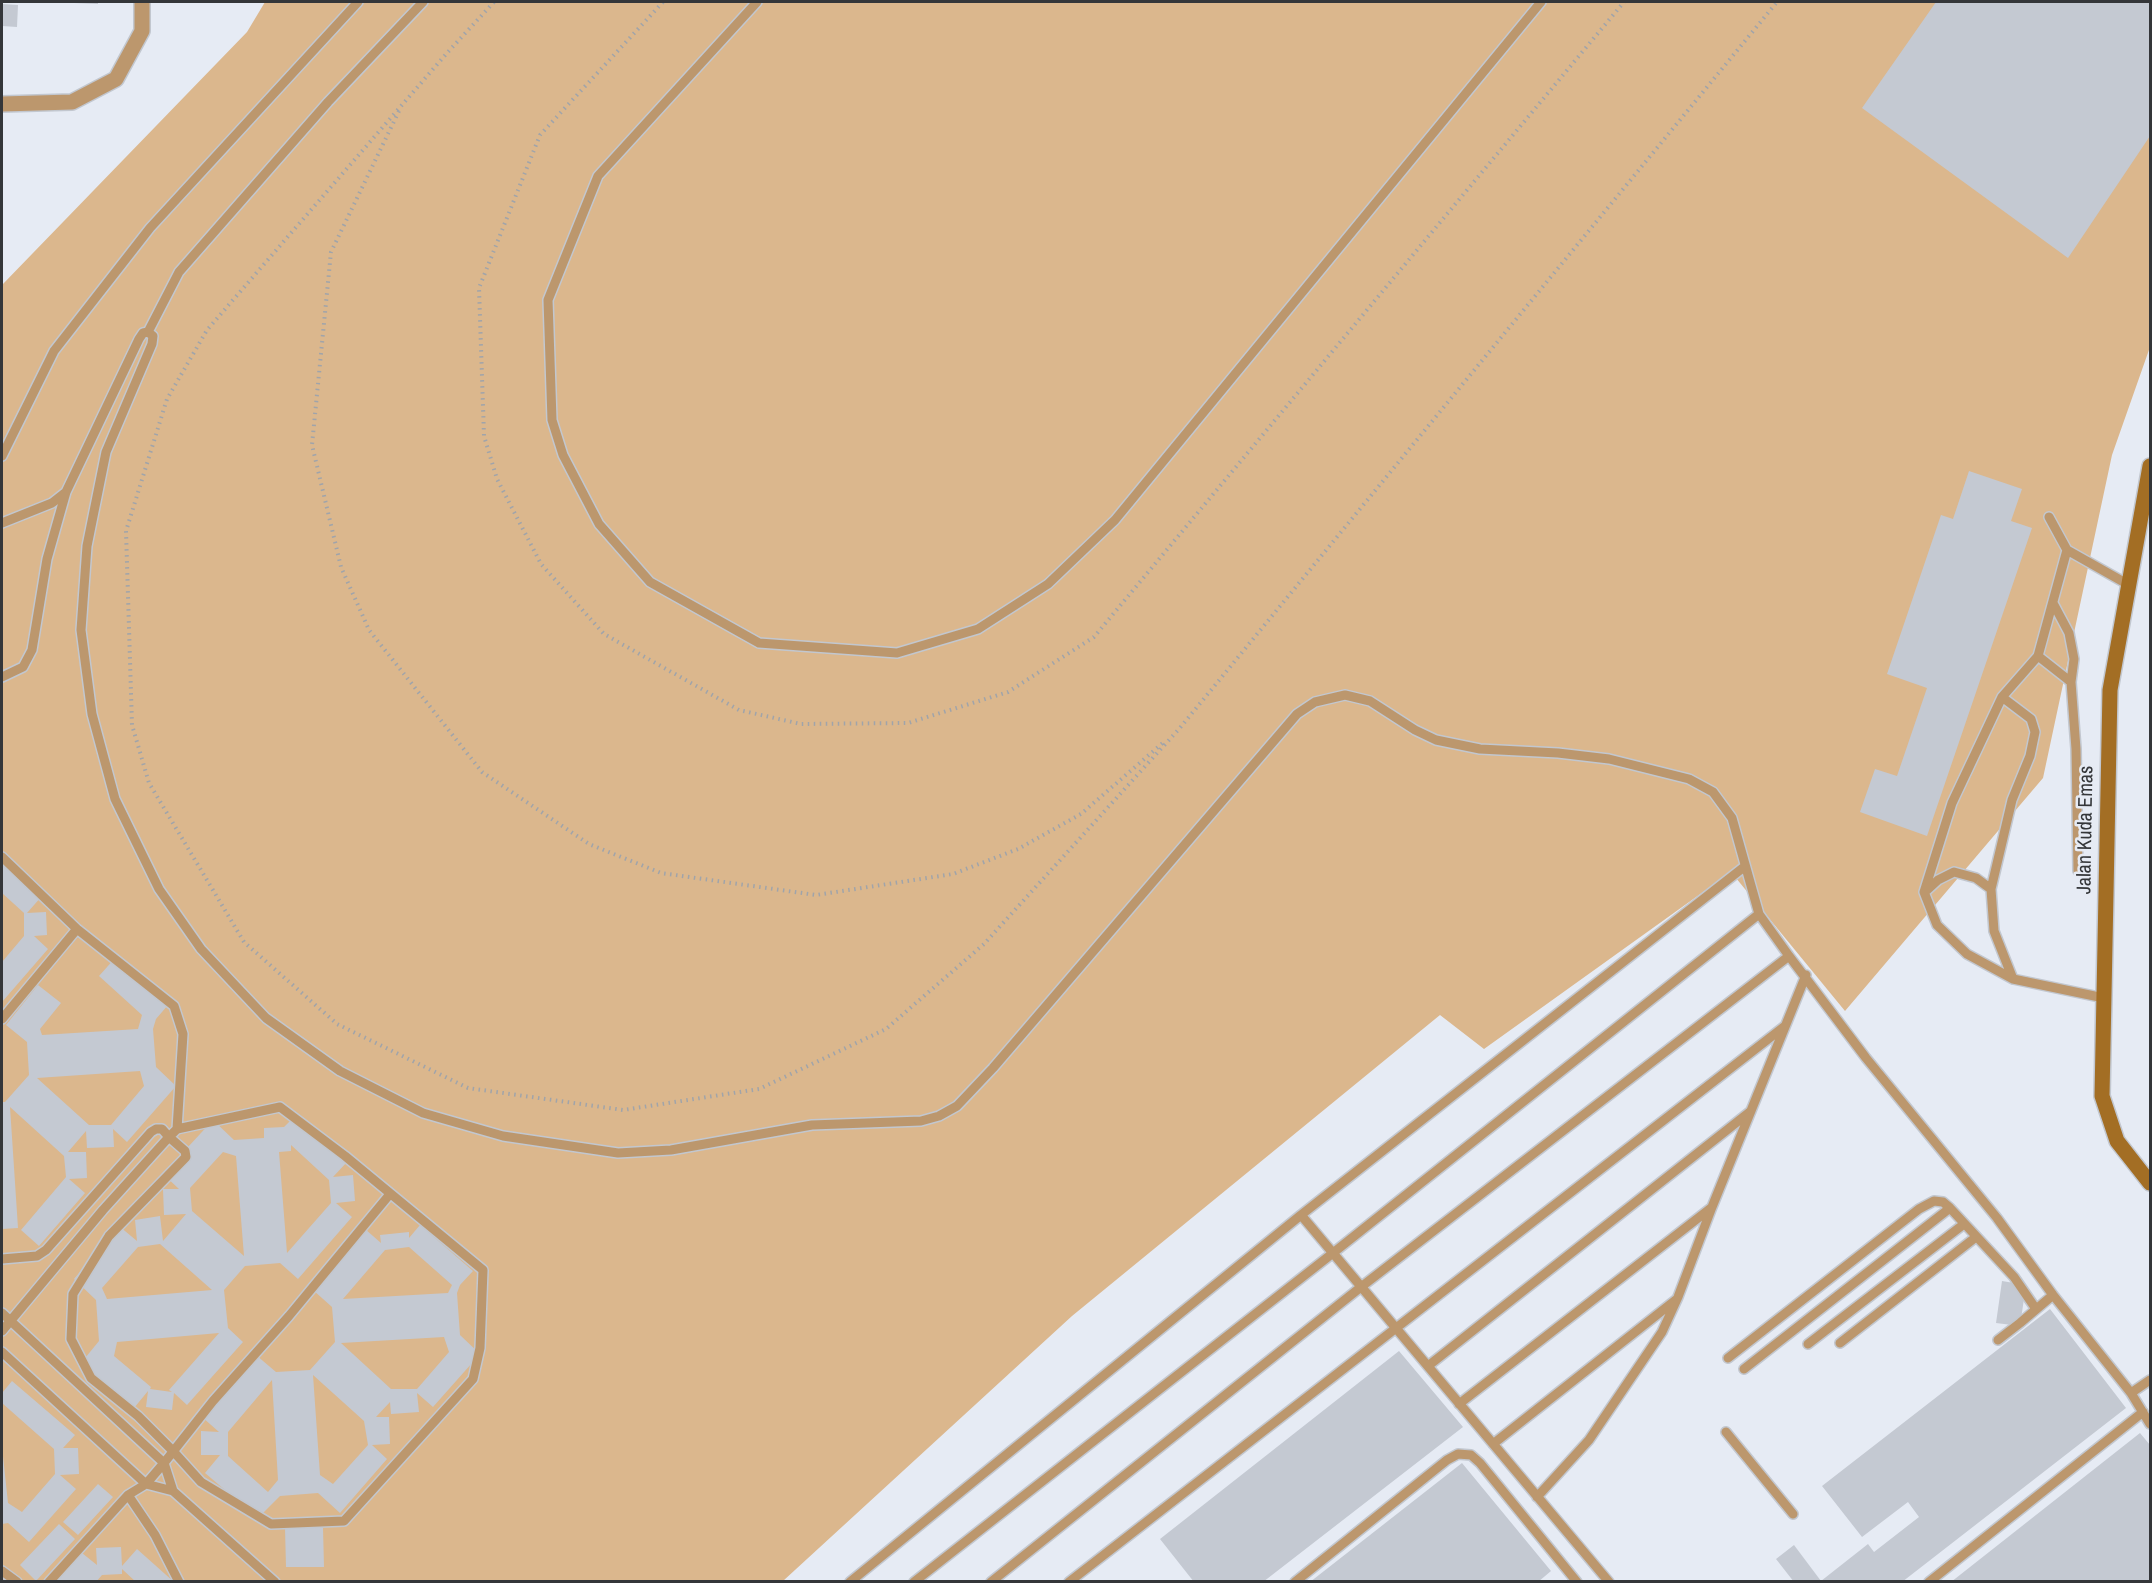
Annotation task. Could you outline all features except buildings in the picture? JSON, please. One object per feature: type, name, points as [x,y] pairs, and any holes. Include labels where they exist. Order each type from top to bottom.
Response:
[{"type":"street","points":[[2,104],[72,102],[116,80],[142,31],[142,2]]},
{"type":"street","name":"Jalan Kuda Emas","points":[[2149,1176],[2117,1141],[2102,1096],[2110,690],[2151,466]]},
{"type":"lane","points":[[2,456],[54,351],[109,280],[150,228],[358,2]]},
{"type":"lane","points":[[2,677],[23,667],[32,650],[47,559],[66,492],[139,339],[143,333],[148,332],[179,272],[328,102],[423,2]]},
{"type":"lane","points":[[757,2],[598,176],[548,300],[552,420],[562,455],[598,524],[650,582],[759,643],[897,653],[978,629],[1048,584],[1115,520],[1541,2]]},
{"type":"lane","points":[[148,332],[153,336],[152,344],[106,453],[86,558],[81,630],[92,714],[115,799],[165,897],[201,949],[266,1018],[340,1071],[423,1113],[503,1137],[618,1153],[671,1150],[812,1125],[921,1121],[939,1116],[957,1106],[993,1068],[1297,714],[1315,702],[1345,695],[1370,701],[1415,730],[1436,740],[1480,749],[1558,753],[1609,759],[1689,779],[1713,792],[1732,818],[1759,914],[1866,1058],[1997,1218],[2053,1295],[2131,1393],[2151,1424]]},
{"type":"lane","points":[[2,523],[52,503],[66,492]]},
{"type":"lane","points":[[2049,517],[2067,550],[2129,585]]},
{"type":"lane","points":[[2067,550],[2038,656],[2002,697],[1952,803],[1924,892],[1938,925],[1967,954],[2013,980],[2104,998]]},
{"type":"lane","points":[[2053,603],[2069,633],[2074,659],[2071,682],[2076,748],[2078,872]]},
{"type":"lane","points":[[2038,656],[2071,682]]},
{"type":"lane","points":[[2002,697],[2031,719],[2035,732],[2030,756],[2012,800],[1991,889],[1994,931],[2013,980]]},
{"type":"lane","points":[[2,857],[77,929],[174,1006],[183,1034],[177,1129]]},
{"type":"lane","points":[[850,1581],[1300,1215],[1744,867]]},
{"type":"lane","points":[[1924,892],[1938,880],[1954,872],[1976,878],[1991,889]]},
{"type":"lane","points":[[914,1581],[1333,1253],[1759,914]]},
{"type":"lane","points":[[2,1019],[77,929]]},
{"type":"lane","points":[[991,1581],[1361,1287],[1789,956]]},
{"type":"lane","points":[[1537,1497],[1588,1440],[1662,1332],[1806,975]]},
{"type":"lane","points":[[1069,1581],[1785,1026]]},
{"type":"lane","points":[[2,1259],[37,1256],[46,1250],[151,1132],[162,1129],[169,1137],[184,1151],[186,1157],[109,1236],[73,1294],[71,1339],[91,1378],[138,1416],[201,1482],[271,1524],[344,1521],[473,1379],[480,1348],[483,1270],[345,1156],[280,1107],[177,1129],[169,1137],[103,1210],[2,1331]]},
{"type":"lane","points":[[1428,1366],[1751,1110]]},
{"type":"lane","points":[[49,1581],[128,1495],[146,1484],[213,1401],[289,1316],[390,1194]]},
{"type":"lane","points":[[1728,1358],[1919,1209],[1934,1201],[1942,1202],[1950,1208],[2014,1277],[2037,1309]]},
{"type":"lane","points":[[1460,1404],[1712,1207]]},
{"type":"lane","points":[[1744,1370],[1950,1208]]},
{"type":"lane","points":[[1300,1215],[1609,1581]]},
{"type":"lane","points":[[1808,1344],[1964,1224]]},
{"type":"lane","points":[[1840,1343],[1976,1237]]},
{"type":"lane","points":[[1998,1340],[2053,1295]]},
{"type":"lane","points":[[1492,1444],[1678,1297]]},
{"type":"lane","points":[[2,1313],[164,1463],[173,1491]]},
{"type":"lane","points":[[2,1352],[146,1484],[173,1491],[275,1581]]},
{"type":"lane","points":[[2131,1393],[2151,1380]]},
{"type":"lane","points":[[1929,1581],[2143,1412]]},
{"type":"lane","points":[[1726,1432],[1793,1514]]},
{"type":"lane","points":[[1294,1581],[1447,1460],[1458,1454],[1471,1455],[1480,1463],[1575,1581]]},
{"type":"lane","points":[[128,1495],[155,1535],[179,1581]]},
{"type":"lane","points":[[2,1571],[17,1581]]},
{"type":"path","points":[[494,2],[207,330],[167,399],[126,531],[132,725],[149,783],[244,942],[337,1024],[468,1088],[623,1110],[759,1089],[886,1029],[984,944],[1179,729],[1777,2]]},
{"type":"path","points":[[663,2],[540,135],[479,288],[484,436],[497,478],[541,564],[604,634],[739,710],[801,724],[908,723],[1008,692],[1094,637],[1624,2]]},
{"type":"path","points":[[447,53],[398,112],[331,252],[312,445],[340,567],[369,630],[482,772],[589,844],[661,873],[816,895],[953,874],[1018,849],[1081,814],[1179,729]]},
{"type":"shaded area","points":[[265,2],[2150,2],[2150,347],[2112,455],[2043,778],[1845,1011],[1731,872],[1484,1049],[1440,1015],[1072,1316],[783,1581],[2,1581],[2,285],[247,32]]}]
